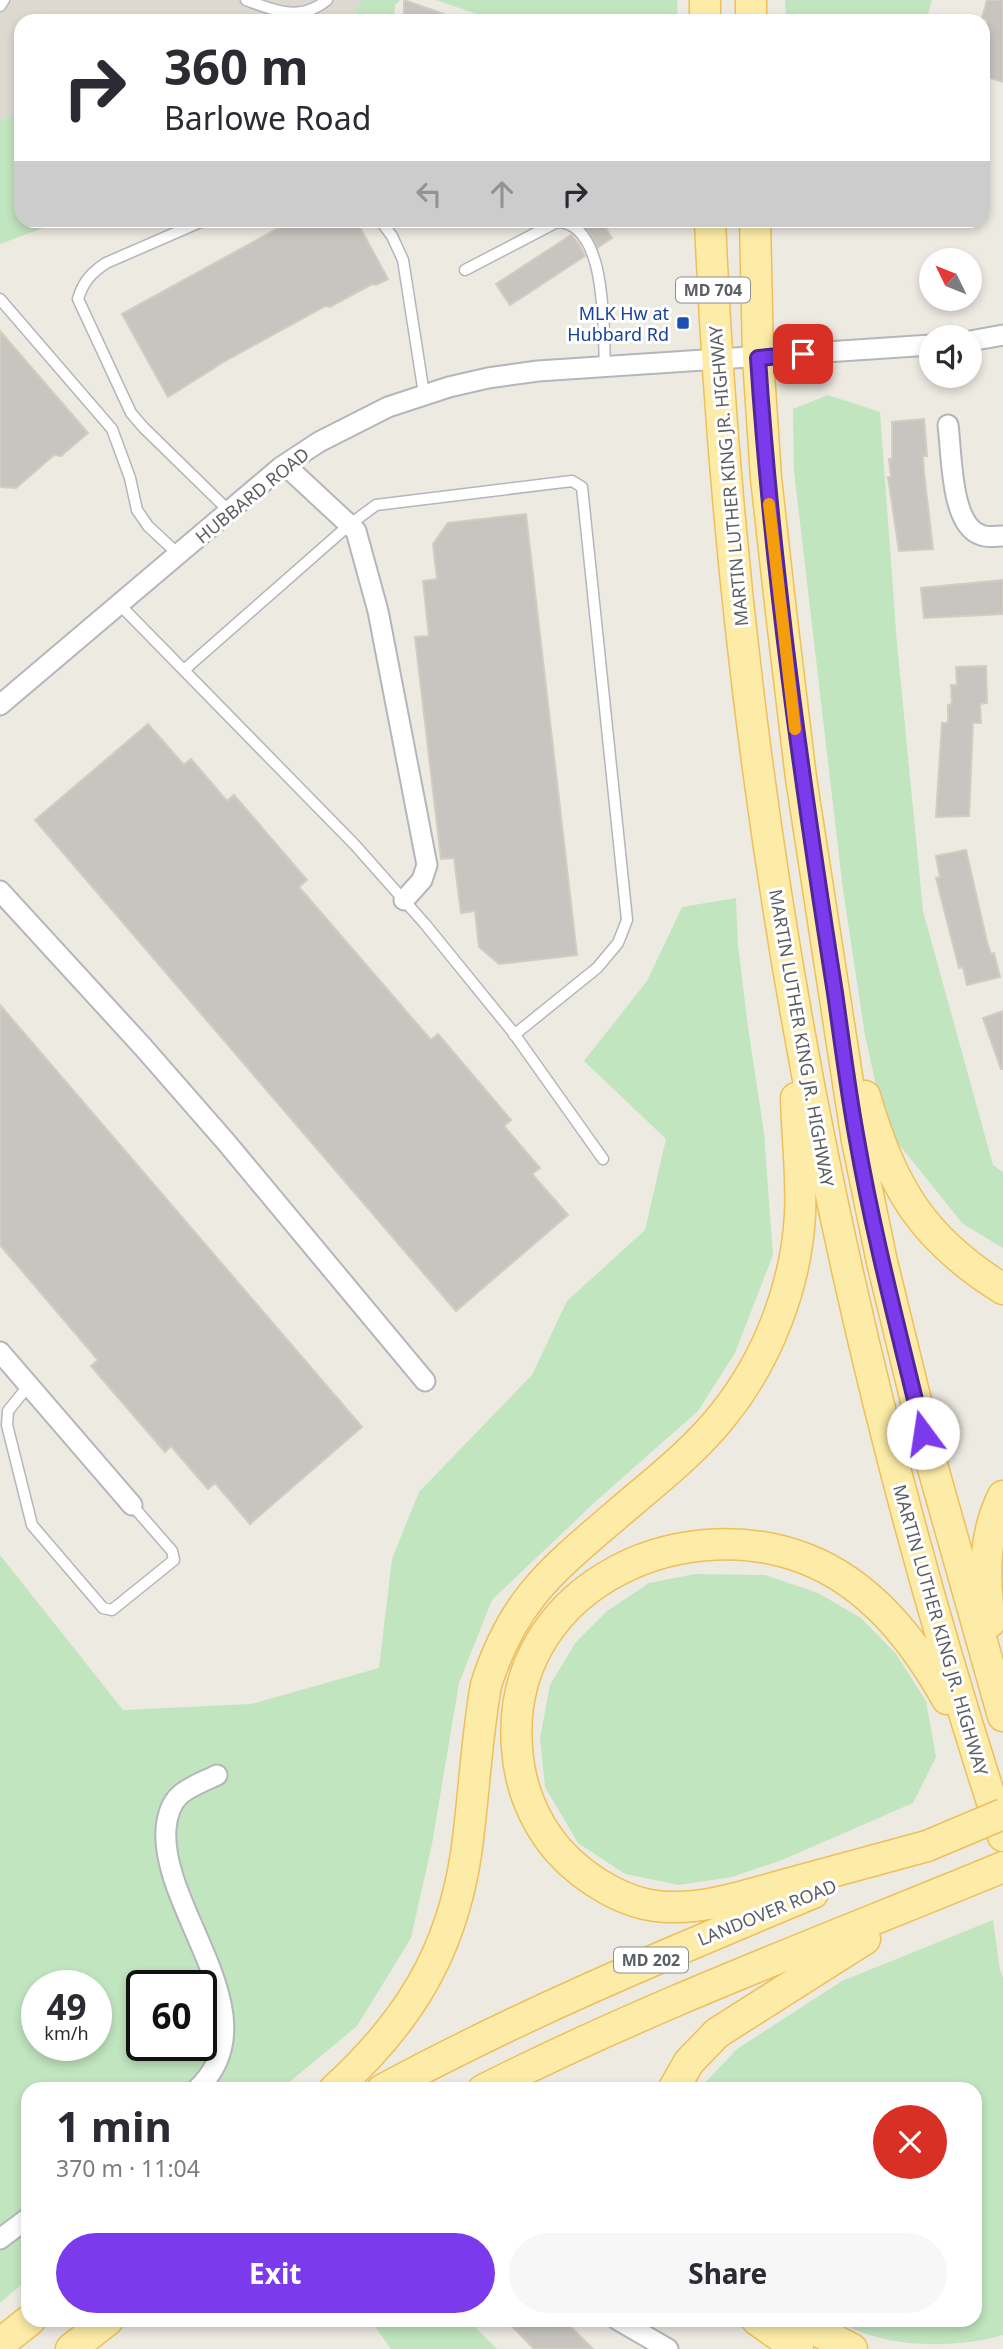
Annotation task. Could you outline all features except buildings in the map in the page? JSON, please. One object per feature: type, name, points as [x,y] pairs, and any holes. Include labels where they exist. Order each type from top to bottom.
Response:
[{"type":"main road","name":"MARTIN LUTHER KING JR. HIGHWAY","points":[[710,228],[716,360],[748,695],[760,793],[793,1007],[862,1339],[915,1545],[974,1749],[1003,1836]]},
{"type":"main road","name":"MARTIN LUTHER KING JR. HIGHWAY","points":[[755,228],[758,358],[766,478],[809,832],[857,1141],[882,1262],[929,1454],[1003,1716]]},
{"type":"main road","points":[[835,994],[875,1131],[901,1190],[921,1221],[952,1253],[1003,1289]]},
{"type":"main road","points":[[342,2082],[375,2050],[411,2006],[425,1983],[446,1934],[466,1855],[486,1685],[492,1664],[510,1625],[548,1574],[684,1456],[723,1416],[753,1370],[777,1320],[792,1268],[800,1215],[793,1007]]},
{"type":"main road","points":[[1003,1496],[991,1525],[985,1565],[988,1611],[1003,1716]]},
{"type":"main road","points":[[927,1846],[714,1903],[669,1907],[637,1902],[620,1895],[591,1879],[563,1855],[541,1826],[526,1793],[520,1773],[516,1732],[520,1695],[532,1658],[553,1623],[579,1594],[631,1563],[653,1554],[698,1546],[743,1544],[764,1548],[787,1553],[825,1568],[859,1591],[894,1621],[922,1656],[974,1749]]},
{"type":"main road","name":"LANDOVER ROAD","points":[[397,2082],[481,2037],[575,1993],[1003,1814]]},
{"type":"main road","name":"MD 202","points":[[499,2082],[573,2045],[655,2010],[1003,1867]]},
{"type":"main road","points":[[678,2082],[689,2062],[717,2033],[759,2004],[939,1893]]},
{"type":"main road","points":[[0,2344],[21,2327]]},
{"type":"main road","points":[[71,2349],[99,2327]]},
{"type":"main road","points":[[767,2327],[798,2349]]},
{"type":"main road","points":[[810,2327],[852,2349]]},
{"type":"street","points":[[982,339],[1003,335]]},
{"type":"street","name":"HUBBARD ROAD","points":[[0,705],[285,465],[356,422],[424,394],[538,371],[919,346]]},
{"type":"street","points":[[948,425],[957,503],[963,520],[981,536],[1003,536]]},
{"type":"street","points":[[285,465],[356,531],[378,611],[427,866],[422,880],[404,901]]},
{"type":"street","points":[[0,891],[218,1132],[425,1381]]},
{"type":"street","points":[[0,1352],[132,1505]]},
{"type":"street","points":[[203,2082],[214,2069],[221,2050],[225,2025],[223,2009],[206,1956],[178,1891],[168,1861],[165,1841],[171,1806],[180,1795],[217,1775]]},
{"type":"street","points":[[0,2239],[21,2223]]},
{"type":"street","points":[[630,2327],[668,2349]]},
{"type":"lane","points":[[0,6],[4,0]]},
{"type":"lane","points":[[246,0],[281,13],[292,14],[304,13],[327,0]]},
{"type":"lane","points":[[187,228],[106,263],[93,272],[82,285],[78,299],[131,412],[144,428],[229,510]]},
{"type":"lane","points":[[386,228],[403,260],[424,394]]},
{"type":"lane","points":[[465,270],[546,228]]},
{"type":"lane","points":[[577,228],[595,255],[601,292],[605,367]]},
{"type":"lane","points":[[0,299],[112,429],[130,478],[137,510],[148,526],[178,555]]},
{"type":"lane","points":[[184,670],[349,525],[376,505],[572,481],[582,487],[627,920],[618,943],[597,968],[514,1035]]},
{"type":"lane","points":[[119,604],[355,845],[404,901],[514,1035],[603,1159]]},
{"type":"lane","points":[[29,1385],[8,1411],[7,1425],[32,1525],[103,1608],[113,1610],[173,1560],[172,1551],[132,1505]]},
{"type":"shaded area","points":[[0,0],[362,0],[353,14],[14,14],[14,114],[0,120]]},
{"type":"green space","points":[[362,0],[400,0],[395,5],[394,14],[353,14]]},
{"type":"green space","points":[[436,0],[677,0],[678,14],[477,14]]},
{"type":"green space","points":[[785,0],[932,0],[928,14],[786,14]]},
{"type":"green space","points":[[14,114],[14,228],[43,228],[0,244],[0,120]]},
{"type":"green space","points":[[828,395],[880,412],[897,644],[923,911],[993,1165],[1003,1172],[1003,1248],[963,1224],[885,1127],[865,1035],[843,890],[794,471],[793,409]]},
{"type":"green space","points":[[736,898],[738,945],[764,1133],[773,1255],[735,1353],[698,1411],[595,1502],[492,1600],[459,1683],[432,1844],[411,1938],[357,2026],[289,2082],[21,2082],[21,2285],[0,2303],[0,1555],[123,1710],[251,1704],[379,1668],[392,1559],[419,1492],[532,1375],[567,1301],[645,1230],[666,1139],[584,1061],[647,981],[682,907]]},
{"type":"green space","points":[[695,1574],[765,1575],[818,1593],[861,1618],[896,1654],[926,1701],[936,1757],[913,1803],[782,1860],[732,1877],[679,1885],[625,1874],[578,1843],[545,1787],[540,1738],[550,1685],[576,1642],[607,1611],[649,1583]]},
{"type":"green space","points":[[993,1920],[1003,1978],[1003,2335],[963,2343],[919,2344],[876,2337],[851,2327],[982,2327],[982,2082],[706,2082],[737,2049],[842,1981]]},
{"type":"green space","points":[[375,2327],[475,2327],[497,2349],[391,2349]]},
{"type":"slow traffic","points":[[769,504],[795,729]]},
{"type":"place","name":"MLK Hw at Hubbard Rd","points":[[683,323]]},
{"type":"route","points":[[803,354],[758,358],[766,478],[785,650],[801,778],[857,1141],[882,1262],[923,1433]]}]
